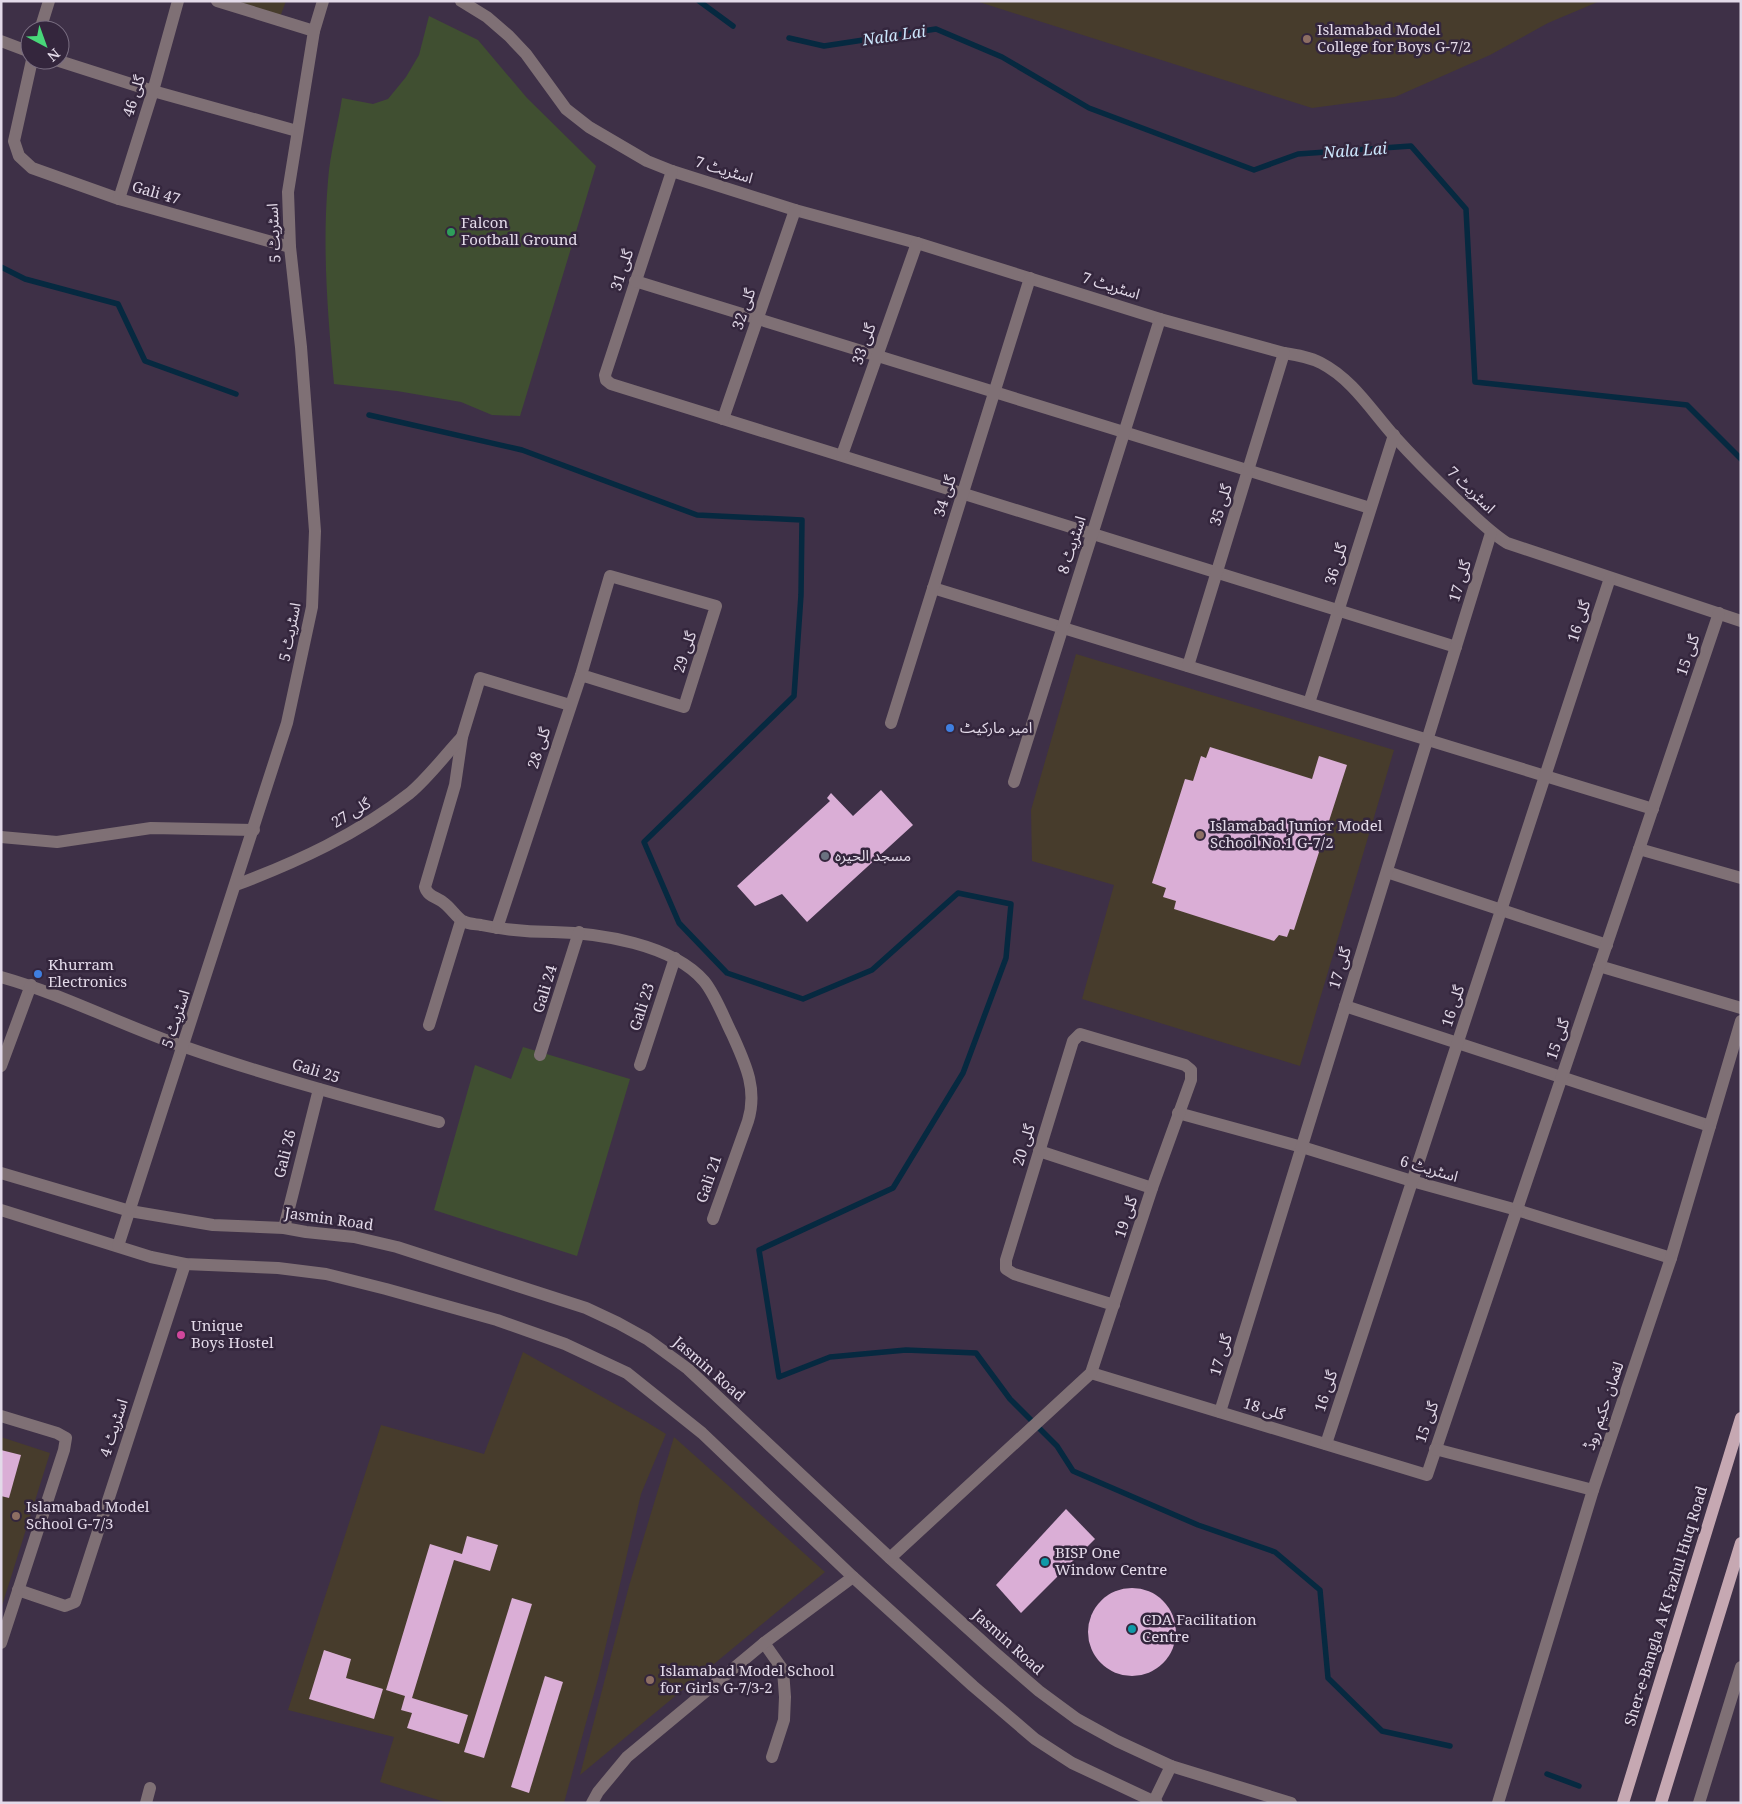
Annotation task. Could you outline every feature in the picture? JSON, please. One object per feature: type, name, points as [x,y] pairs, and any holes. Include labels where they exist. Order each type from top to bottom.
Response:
[{"type":"main road","name":"Sher-e-Bangla A K Fazlul Huq Road","points":[[1623,1803],[1741,1418]]},
{"type":"main road","points":[[1662,1797],[1741,1543]]},
{"type":"street","points":[[43,20],[49,1]]},
{"type":"street","name":"گلی 46","points":[[119,199],[178,1]]},
{"type":"street","points":[[217,1],[314,31]]},
{"type":"street","name":"اسٹریٹ 5","points":[[118,1246],[184,1047],[287,723],[312,607],[315,531],[301,347],[290,247],[288,192],[314,31],[323,1]]},
{"type":"street","name":"اسٹریٹ 7","points":[[461,1],[487,17],[509,36],[526,54],[566,109],[589,127],[647,161],[672,171],[795,210],[917,243],[1160,318],[1284,353],[1305,356],[1322,363],[1365,400],[1394,435],[1492,533],[1507,544],[1719,612],[1741,621]]},
{"type":"street","points":[[1,41],[20,48]]},
{"type":"street","points":[[70,64],[297,131]]},
{"type":"street","name":"Gali 47","points":[[30,70],[14,140],[19,156],[32,168],[119,199],[290,247]]},
{"type":"street","name":"گلی 31","points":[[672,171],[605,375],[606,380],[611,384],[723,419]]},
{"type":"street","name":"گلی 32","points":[[723,419],[795,210]]},
{"type":"street","name":"گلی 33","points":[[842,456],[917,243]]},
{"type":"street","name":"گلی 34","points":[[890,723],[1030,278]]},
{"type":"street","points":[[635,281],[1370,508]]},
{"type":"street","name":"اسٹریٹ 8","points":[[1014,782],[1160,318]]},
{"type":"street","name":"گلی 35","points":[[1188,666],[1284,353]]},
{"type":"street","points":[[723,419],[1456,646]]},
{"type":"street","name":"گلی 36","points":[[1310,703],[1394,435]]},
{"type":"street","name":"گلی 17","points":[[1220,1412],[1492,533]]},
{"type":"street","name":"گلی 28","points":[[497,928],[581,675],[610,576],[716,606]]},
{"type":"street","name":"گلی 16","points":[[1326,1444],[1610,578]]},
{"type":"street","points":[[933,588],[1653,809]]},
{"type":"street","name":"گلی 29","points":[[581,675],[684,706],[716,606]]},
{"type":"street","name":"گلی 15","points":[[1427,1475],[1719,612]]},
{"type":"street","name":"گلی 27","points":[[461,921],[446,905],[430,896],[425,887],[455,785],[462,737],[480,678],[570,705]]},
{"type":"street","name":"گلی 27","points":[[236,885],[270,872],[344,837],[379,815],[411,791],[462,737]]},
{"type":"street","points":[[1,837],[57,842],[151,828],[254,830]]},
{"type":"street","points":[[1640,848],[1741,878]]},
{"type":"street","points":[[1387,872],[1607,945]]},
{"type":"street","points":[[429,1025],[461,921]]},
{"type":"street","name":"Gali 21","points":[[461,921],[528,932],[579,932],[634,942],[675,958],[705,982],[723,1014],[747,1069],[751,1094],[751,1110],[713,1219]]},
{"type":"street","name":"Gali 24","points":[[540,1055],[579,932]]},
{"type":"street","name":"Gali 23","points":[[640,1065],[675,958]]},
{"type":"street","points":[[1599,966],[1741,1008]]},
{"type":"street","name":"Gali 25","points":[[1,976],[31,985],[184,1047],[319,1089],[439,1122]]},
{"type":"street","points":[[1,1066],[31,985]]},
{"type":"street","points":[[1345,1006],[1710,1126]]},
{"type":"street","name":"لقمان حکیم روڈ","points":[[1498,1803],[1593,1490],[1671,1258],[1741,1021]]},
{"type":"street","name":"گلی 19","points":[[1080,1034],[1185,1065],[1191,1070],[1191,1080],[1152,1188],[1091,1373]]},
{"type":"street","name":"گلی 20","points":[[1080,1034],[1072,1041],[1006,1260],[1006,1269],[1014,1274],[1114,1305]]},
{"type":"street","name":"Gali 26","points":[[284,1228],[319,1089]]},
{"type":"street","name":"اسٹریٹ 6","points":[[1178,1113],[1517,1210],[1671,1258]]},
{"type":"street","points":[[1039,1151],[1152,1188]]},
{"type":"street","name":"Jasmin Road","points":[[1,1173],[130,1211],[213,1225],[284,1228],[354,1237],[397,1247],[577,1305],[618,1323],[647,1339],[688,1369],[890,1558],[1039,1691],[1077,1719],[1117,1741],[1170,1766],[1290,1803]]},
{"type":"street","points":[[1,1210],[151,1257],[185,1264],[278,1268],[326,1274],[497,1320],[565,1344],[627,1373],[702,1433],[853,1577],[973,1686],[1036,1738],[1072,1763],[1155,1802],[1170,1766]]},
{"type":"street","name":"اسٹریٹ 4","points":[[18,1590],[65,1606],[74,1602],[185,1264]]},
{"type":"street","points":[[890,1558],[1091,1373]]},
{"type":"street","name":"گلی 18","points":[[1091,1373],[1427,1475]]},
{"type":"street","points":[[1,1416],[57,1433],[66,1438],[64,1450],[1,1643]]},
{"type":"street","points":[[1435,1449],[1593,1490]]},
{"type":"street","points":[[592,1803],[598,1792],[627,1757],[764,1643],[853,1577]]},
{"type":"street","points":[[764,1643],[783,1670],[785,1697],[784,1720],[772,1757]]},
{"type":"street","points":[[1699,1803],[1741,1667]]},
{"type":"street","points":[[146,1803],[150,1788]]},
{"type":"shaded area","points":[[231,1],[286,1],[280,17]]},
{"type":"shaded area","name":"Islamabad Model College for Boys G-7/2","points":[[976,1],[1600,1],[1548,23],[1490,55],[1395,97],[1312,108]]},
{"type":"shaded area","name":"Islamabad Junior Model School No.1 G-7/2","points":[[1076,654],[1394,750],[1300,1066],[1082,999],[1114,885],[1032,861],[1031,810]]},
{"type":"shaded area","points":[[523,1352],[666,1434],[641,1494],[598,1679],[564,1803],[448,1803],[380,1782],[394,1737],[288,1710],[381,1425],[484,1454]]},
{"type":"shaded area","name":"Islamabad Model School G-7/3","points":[[1,1437],[50,1453],[1,1609]]},
{"type":"shaded area","name":"Islamabad Model School for Girls G-7/3-2","points":[[674,1437],[825,1572],[580,1775],[629,1586]]},
{"type":"green space","name":"Falcon Football Ground","points":[[429,16],[478,40],[527,98],[596,166],[520,416],[492,415],[461,402],[397,391],[334,384],[328,308],[326,206],[332,150],[342,98],[373,104],[388,99],[406,77],[419,55]]},
{"type":"green space","points":[[523,1047],[630,1079],[577,1256],[434,1210],[475,1065],[511,1079]]},
{"type":"building","name":"Islamabad Junior Model School No.1 G-7/2","points":[[1210,747],[1312,779],[1319,756],[1347,765],[1294,930],[1290,929],[1287,937],[1279,935],[1274,941],[1174,909],[1176,901],[1163,897],[1166,888],[1152,883],[1185,779],[1193,781],[1201,756],[1206,758]]},
{"type":"building","name":"مسجد الحیرہ","points":[[881,790],[913,825],[807,922],[782,894],[755,906],[737,886],[830,801],[827,798],[831,793],[853,816]]},
{"type":"building","name":"Islamabad Model School G-7/3","points":[[1,1450],[21,1455],[9,1498],[1,1496]]},
{"type":"building","name":"BISP One Window Centre","points":[[1066,1509],[1095,1539],[1021,1613],[996,1585]]},
{"type":"building","points":[[467,1536],[498,1545],[490,1571],[454,1560],[412,1698],[468,1715],[459,1744],[407,1728],[412,1713],[401,1710],[405,1696],[386,1690],[430,1544],[462,1554]]},
{"type":"building","name":"CDA Facilitation Centre","points":[[1132,1588],[1149,1591],[1163,1601],[1173,1615],[1176,1632],[1173,1649],[1163,1663],[1149,1673],[1132,1676],[1115,1673],[1101,1663],[1091,1649],[1088,1632],[1091,1615],[1101,1601],[1115,1591]]},
{"type":"building","points":[[512,1598],[532,1604],[484,1758],[464,1752]]},
{"type":"building","points":[[324,1650],[351,1659],[346,1678],[383,1689],[374,1719],[309,1699]]},
{"type":"building","points":[[545,1676],[563,1682],[529,1793],[511,1787]]},
{"type":"waterway","name":"Nala Lai","points":[[699,1],[733,26]]},
{"type":"waterway","name":"Nala Lai","points":[[789,38],[824,46],[936,29],[1002,57],[1089,108],[1254,170],[1298,154],[1411,146],[1466,209],[1475,382],[1687,405],[1741,459]]},
{"type":"waterway","points":[[1,267],[25,279],[118,304],[145,361],[236,394]]},
{"type":"waterway","points":[[369,415],[522,450],[697,515],[802,520],[801,595],[794,696],[644,842],[679,923],[727,973],[803,999],[872,970],[958,893],[1011,904],[1006,958],[963,1073],[893,1188],[759,1250],[779,1377],[830,1357],[906,1350],[976,1353],[1010,1399],[1057,1446],[1073,1471],[1198,1525],[1275,1552],[1320,1590],[1328,1678],[1382,1731],[1450,1746]]},
{"type":"waterway","points":[[1547,1774],[1579,1786]]},
{"type":"place","name":"Islamabad Model College for Boys G-7/2","points":[[1307,39]]},
{"type":"place","name":"Falcon Football Ground","points":[[451,232]]},
{"type":"place","name":"امیر مارکیٹ","points":[[950,728]]},
{"type":"place","name":"Islamabad Junior Model School No.1 G-7/2","points":[[1200,835]]},
{"type":"place","name":"مسجد الحیرہ","points":[[825,856]]},
{"type":"place","name":"Khurram Electronics","points":[[38,974]]},
{"type":"place","name":"Unique Boys Hostel","points":[[181,1335]]},
{"type":"place","name":"Islamabad Model School G-7/3","points":[[16,1516]]},
{"type":"place","name":"BISP One Window Centre","points":[[1045,1562]]},
{"type":"place","name":"CDA Facilitation Centre","points":[[1132,1629]]},
{"type":"place","name":"Islamabad Model School for Girls G-7/3-2","points":[[650,1680]]}]
